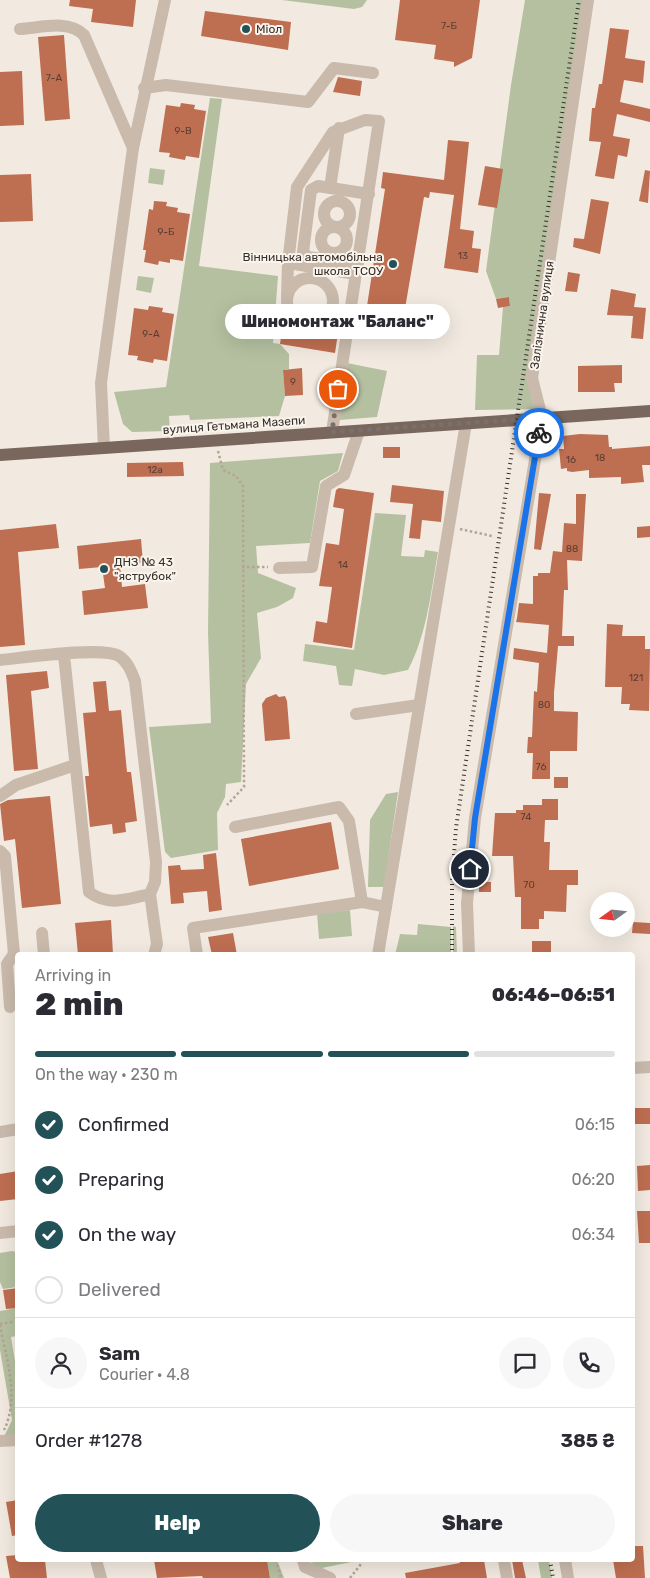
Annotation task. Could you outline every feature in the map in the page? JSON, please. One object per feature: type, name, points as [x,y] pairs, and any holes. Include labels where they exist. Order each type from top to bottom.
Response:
[{"type":"main road","name":"вулиця Гетьмана Мазепи","points":[[0,455],[650,411]]},
{"type":"street","name":"Залізнична вулиця","points":[[469,952],[467,903],[475,818],[542,418],[532,378],[588,0]]},
{"type":"street","points":[[104,448],[101,383],[133,148],[144,88],[160,31],[166,1]]},
{"type":"street","points":[[20,29],[69,26],[79,29],[84,35],[133,148]]},
{"type":"street","points":[[144,88],[166,85],[308,102],[334,68],[374,73]]},
{"type":"street","points":[[287,297],[288,263],[295,191],[330,134],[339,128],[370,119],[379,121],[332,432]]},
{"type":"street","points":[[337,193],[350,213],[344,224],[336,227],[328,224],[324,212],[337,193],[339,128]]},
{"type":"street","points":[[357,269],[308,257],[303,252],[311,190],[318,186],[337,193],[369,194]]},
{"type":"street","points":[[288,263],[357,269]]},
{"type":"street","points":[[378,952],[466,423]]},
{"type":"street","points":[[279,568],[312,567],[326,486],[344,476],[359,431]]},
{"type":"street","points":[[0,660],[91,652],[117,655],[128,663],[135,681],[156,862],[155,882],[150,894],[157,944],[155,952]]},
{"type":"street","points":[[64,655],[89,892],[100,900],[118,901],[150,894]]},
{"type":"street","points":[[356,714],[419,705]]},
{"type":"street","points":[[0,796],[16,785],[75,764]]},
{"type":"street","points":[[235,827],[339,808],[349,822],[362,902]]},
{"type":"street","points":[[0,851],[5,856],[14,954],[7,964],[9,1010]]},
{"type":"street","points":[[197,952],[193,928],[362,902],[386,907]]},
{"type":"street","points":[[42,933],[44,952]]},
{"type":"street","points":[[635,1068],[650,1066]]},
{"type":"street","points":[[0,1132],[15,1130]]},
{"type":"street","points":[[0,1233],[15,1231]]},
{"type":"street","points":[[0,1440],[15,1440]]},
{"type":"street","points":[[97,1562],[101,1578]]},
{"type":"street","points":[[504,1562],[507,1578]]},
{"type":"street","points":[[565,1562],[568,1578]]},
{"type":"street","points":[[302,1568],[330,1578]]},
{"type":"path","points":[[215,440],[223,470],[236,476],[243,486],[244,787],[227,805]]},
{"type":"path","points":[[449,527],[492,536]]},
{"type":"path","points":[[242,567],[279,568]]},
{"type":"path","points":[[0,1440],[9,1420],[12,1395],[0,1324],[15,1322]]},
{"type":"path","points":[[277,1562],[281,1578]]},
{"type":"path","points":[[350,1578],[361,1564],[360,1562]]},
{"type":"green space","points":[[282,0],[367,0],[362,7],[354,9]]},
{"type":"green space","points":[[525,0],[588,0],[532,378],[540,409],[475,410],[477,355],[499,355],[503,307],[510,306],[509,297],[496,299],[486,271],[511,85]]},
{"type":"green space","points":[[210,98],[222,99],[199,266],[278,276],[273,343],[280,344],[289,354],[289,369],[283,370],[285,396],[279,416],[190,420],[189,415],[169,416],[170,431],[132,432],[123,424],[114,392],[166,387]]},
{"type":"green space","points":[[150,168],[165,170],[163,185],[148,183]]},
{"type":"green space","points":[[138,276],[154,278],[151,293],[136,290]]},
{"type":"green space","points":[[347,363],[387,371],[377,417],[339,420]]},
{"type":"green space","points":[[343,453],[338,471],[320,481],[310,543],[256,546],[258,573],[296,588],[293,598],[277,607],[257,613],[261,658],[246,684],[241,782],[226,784],[225,797],[217,813],[218,850],[171,858],[165,852],[149,727],[211,723],[208,633],[210,463]]},
{"type":"green space","points":[[375,513],[406,515],[401,556],[424,557],[425,550],[438,552],[428,612],[420,642],[408,670],[384,675],[355,669],[352,686],[339,685],[336,666],[303,661],[305,644],[354,650]]},
{"type":"green space","points":[[398,792],[384,887],[368,887],[370,820],[386,794]]},
{"type":"green space","points":[[350,910],[352,936],[319,939],[317,913]]},
{"type":"green space","points":[[418,924],[451,927],[451,952],[396,952],[400,934],[417,935]]},
{"type":"green space","points":[[453,926],[456,927],[457,952],[453,952]]},
{"type":"green space","points":[[15,1252],[15,1287],[3,1289],[0,1282],[0,1253]]},
{"type":"green space","points":[[15,1308],[15,1336],[11,1337],[15,1361],[15,1438],[3,1439],[12,1420],[0,1350],[0,1311]]},
{"type":"green space","points":[[267,1562],[278,1562],[284,1578],[270,1578]]},
{"type":"green space","points":[[314,1562],[351,1562],[312,1570],[304,1564]]},
{"type":"green space","points":[[538,1562],[549,1562],[552,1578],[541,1578]]},
{"type":"building","points":[[70,0],[136,0],[133,27],[91,22],[93,9],[69,6]]},
{"type":"building","points":[[400,0],[480,0],[472,58],[454,67],[454,62],[434,59],[436,45],[395,40]]},
{"type":"building","name":"Міол","points":[[205,11],[291,22],[288,50],[201,36]]},
{"type":"building","points":[[610,28],[629,30],[625,58],[645,61],[643,83],[624,80],[620,102],[650,109],[650,122],[617,114],[613,136],[630,139],[627,157],[618,155],[614,179],[595,176],[601,142],[589,141],[592,108],[595,108],[599,84],[602,84]]},
{"type":"building","points":[[64,35],[70,119],[45,121],[38,37]]},
{"type":"building","points":[[22,71],[24,125],[0,126],[0,72]]},
{"type":"building","points":[[338,77],[362,81],[360,96],[333,92]]},
{"type":"building","points":[[181,103],[195,105],[194,109],[206,111],[199,158],[186,156],[185,160],[169,157],[170,153],[159,152],[166,105],[180,107]]},
{"type":"building","points":[[448,140],[469,142],[460,229],[474,231],[472,248],[481,249],[478,273],[444,268],[454,195],[430,192],[429,198],[424,197],[400,338],[363,332],[385,189],[381,188],[383,172],[444,180]]},
{"type":"building","points":[[485,166],[503,169],[497,208],[478,205]]},
{"type":"building","points":[[645,170],[650,171],[648,203],[639,201]]},
{"type":"building","points":[[31,174],[33,221],[0,222],[0,175]]},
{"type":"building","points":[[591,199],[609,202],[600,254],[573,247],[574,238],[584,239]]},
{"type":"building","points":[[154,201],[167,202],[166,206],[178,208],[177,212],[190,214],[183,261],[170,259],[170,263],[159,261],[158,265],[144,262],[146,250],[143,250],[149,209],[153,210]]},
{"type":"building","points":[[568,272],[580,274],[577,292],[565,291]]},
{"type":"building","points":[[611,289],[636,294],[634,307],[646,308],[643,339],[631,338],[633,316],[607,315]]},
{"type":"building","points":[[509,297],[510,306],[498,308],[496,299]]},
{"type":"building","points":[[149,306],[163,308],[162,312],[174,314],[167,361],[154,359],[153,363],[137,360],[138,356],[128,355],[134,308],[148,310]]},
{"type":"building","points":[[283,324],[338,333],[335,353],[280,344]]},
{"type":"building","points":[[622,365],[622,383],[614,383],[615,392],[578,392],[578,366]]},
{"type":"building","points":[[302,368],[303,395],[285,396],[283,370]]},
{"type":"building","points":[[580,434],[608,435],[609,447],[612,447],[612,449],[650,446],[650,465],[642,465],[644,482],[621,484],[621,477],[589,478],[589,470],[572,472],[567,471],[567,468],[561,469],[559,449],[564,449],[563,436]]},
{"type":"building","points":[[383,447],[400,447],[400,458],[383,458]]},
{"type":"building","points":[[183,462],[184,476],[127,477],[127,463]]},
{"type":"building","points":[[392,485],[444,491],[441,522],[422,520],[420,539],[409,538],[413,504],[390,502]]},
{"type":"building","points":[[339,488],[374,493],[352,648],[313,642],[316,621],[327,623],[332,587],[319,586],[326,543],[339,545],[344,509],[333,507],[336,490]]},
{"type":"building","points":[[539,493],[551,494],[541,550],[534,549]]},
{"type":"building","points":[[576,494],[586,494],[582,561],[567,560],[568,590],[564,590],[562,636],[574,636],[574,646],[558,646],[554,711],[578,712],[577,751],[550,751],[550,779],[532,779],[533,753],[527,753],[528,737],[532,737],[534,691],[537,692],[539,663],[513,659],[514,648],[547,653],[549,625],[516,622],[519,603],[533,604],[533,576],[538,576],[538,573],[550,573],[553,551],[562,552],[564,523],[576,524]]},
{"type":"building","points":[[56,524],[59,548],[18,552],[25,645],[0,647],[0,530]]},
{"type":"building","points":[[650,526],[650,537],[637,538],[637,527]]},
{"type":"building","points":[[141,539],[143,563],[120,565],[122,587],[145,584],[148,608],[84,615],[82,591],[105,588],[102,567],[79,569],[77,546]]},
{"type":"building","points":[[607,624],[623,625],[622,636],[645,636],[645,649],[650,649],[649,711],[629,710],[630,704],[621,704],[622,687],[605,687]]},
{"type":"building","points":[[47,671],[49,688],[31,691],[38,769],[14,771],[6,675]]},
{"type":"building","points":[[106,681],[109,711],[121,710],[127,772],[131,772],[137,821],[125,823],[126,832],[113,834],[112,824],[90,827],[85,776],[89,776],[83,713],[96,712],[93,682]]},
{"type":"building","points":[[276,694],[279,697],[285,696],[287,701],[290,739],[265,741],[262,704],[266,698]]},
{"type":"building","points":[[554,777],[568,777],[568,788],[554,788]]},
{"type":"building","points":[[50,796],[61,904],[22,908],[15,839],[4,841],[0,804],[8,800]]},
{"type":"building","points":[[542,799],[558,799],[558,820],[545,820],[544,842],[550,842],[549,870],[578,870],[578,885],[567,885],[566,912],[544,911],[544,919],[539,919],[539,929],[521,929],[521,897],[515,897],[513,856],[492,856],[495,813],[516,813],[516,810],[523,810],[523,805],[542,805]]},
{"type":"building","points":[[331,822],[339,869],[249,886],[241,839]]},
{"type":"building","points":[[216,853],[222,910],[209,912],[207,891],[183,893],[184,903],[171,904],[168,866],[180,865],[181,870],[204,869],[203,855]]},
{"type":"building","points":[[479,882],[491,882],[491,892],[479,892]]},
{"type":"building","points":[[111,920],[113,952],[78,952],[75,923]]},
{"type":"building","points":[[635,922],[650,923],[650,934],[635,933]]},
{"type":"building","points":[[233,933],[236,952],[211,952],[208,937]]},
{"type":"building","points":[[532,941],[551,941],[551,952],[532,952]]},
{"type":"building","points":[[635,1108],[650,1108],[650,1124],[635,1124]]},
{"type":"building","points":[[650,1165],[650,1190],[638,1191],[637,1166]]},
{"type":"building","points":[[15,1172],[15,1199],[0,1201],[0,1174]]},
{"type":"building","points":[[637,1211],[650,1211],[650,1243],[639,1243]]},
{"type":"building","points":[[15,1288],[15,1308],[6,1309],[3,1290]]},
{"type":"building","points":[[15,1500],[15,1536],[12,1536],[6,1502]]},
{"type":"building","points":[[635,1546],[643,1546],[645,1578],[616,1578],[613,1562],[635,1562]]},
{"type":"building","points":[[15,1555],[15,1562],[45,1562],[47,1578],[10,1578],[6,1556]]},
{"type":"building","points":[[154,1562],[267,1562],[270,1578],[203,1578],[202,1576],[157,1578]]},
{"type":"building","points":[[484,1562],[487,1578],[406,1578],[405,1573],[460,1563]]},
{"type":"building","points":[[512,1562],[522,1562],[526,1578],[515,1578]]},
{"type":"railway","points":[[452,952],[452,880],[456,828],[579,0]]},
{"type":"railway","points":[[550,1562],[553,1578]]},
{"type":"way so far","points":[[338,389],[332,432],[542,418],[539,433]]},
{"type":"place","name":"Міол","points":[[246,29]]},
{"type":"place","name":"Вінницька автомобільна школа ТСОУ","points":[[393,264]]},
{"type":"place","name":"Шиномонтаж \"Баланс\"","points":[[338,389]]},
{"type":"place","name":"ДНЗ № 43 \"яструбок\"","points":[[104,569]]},
{"type":"route","points":[[470,869],[475,818],[539,433]]}]
